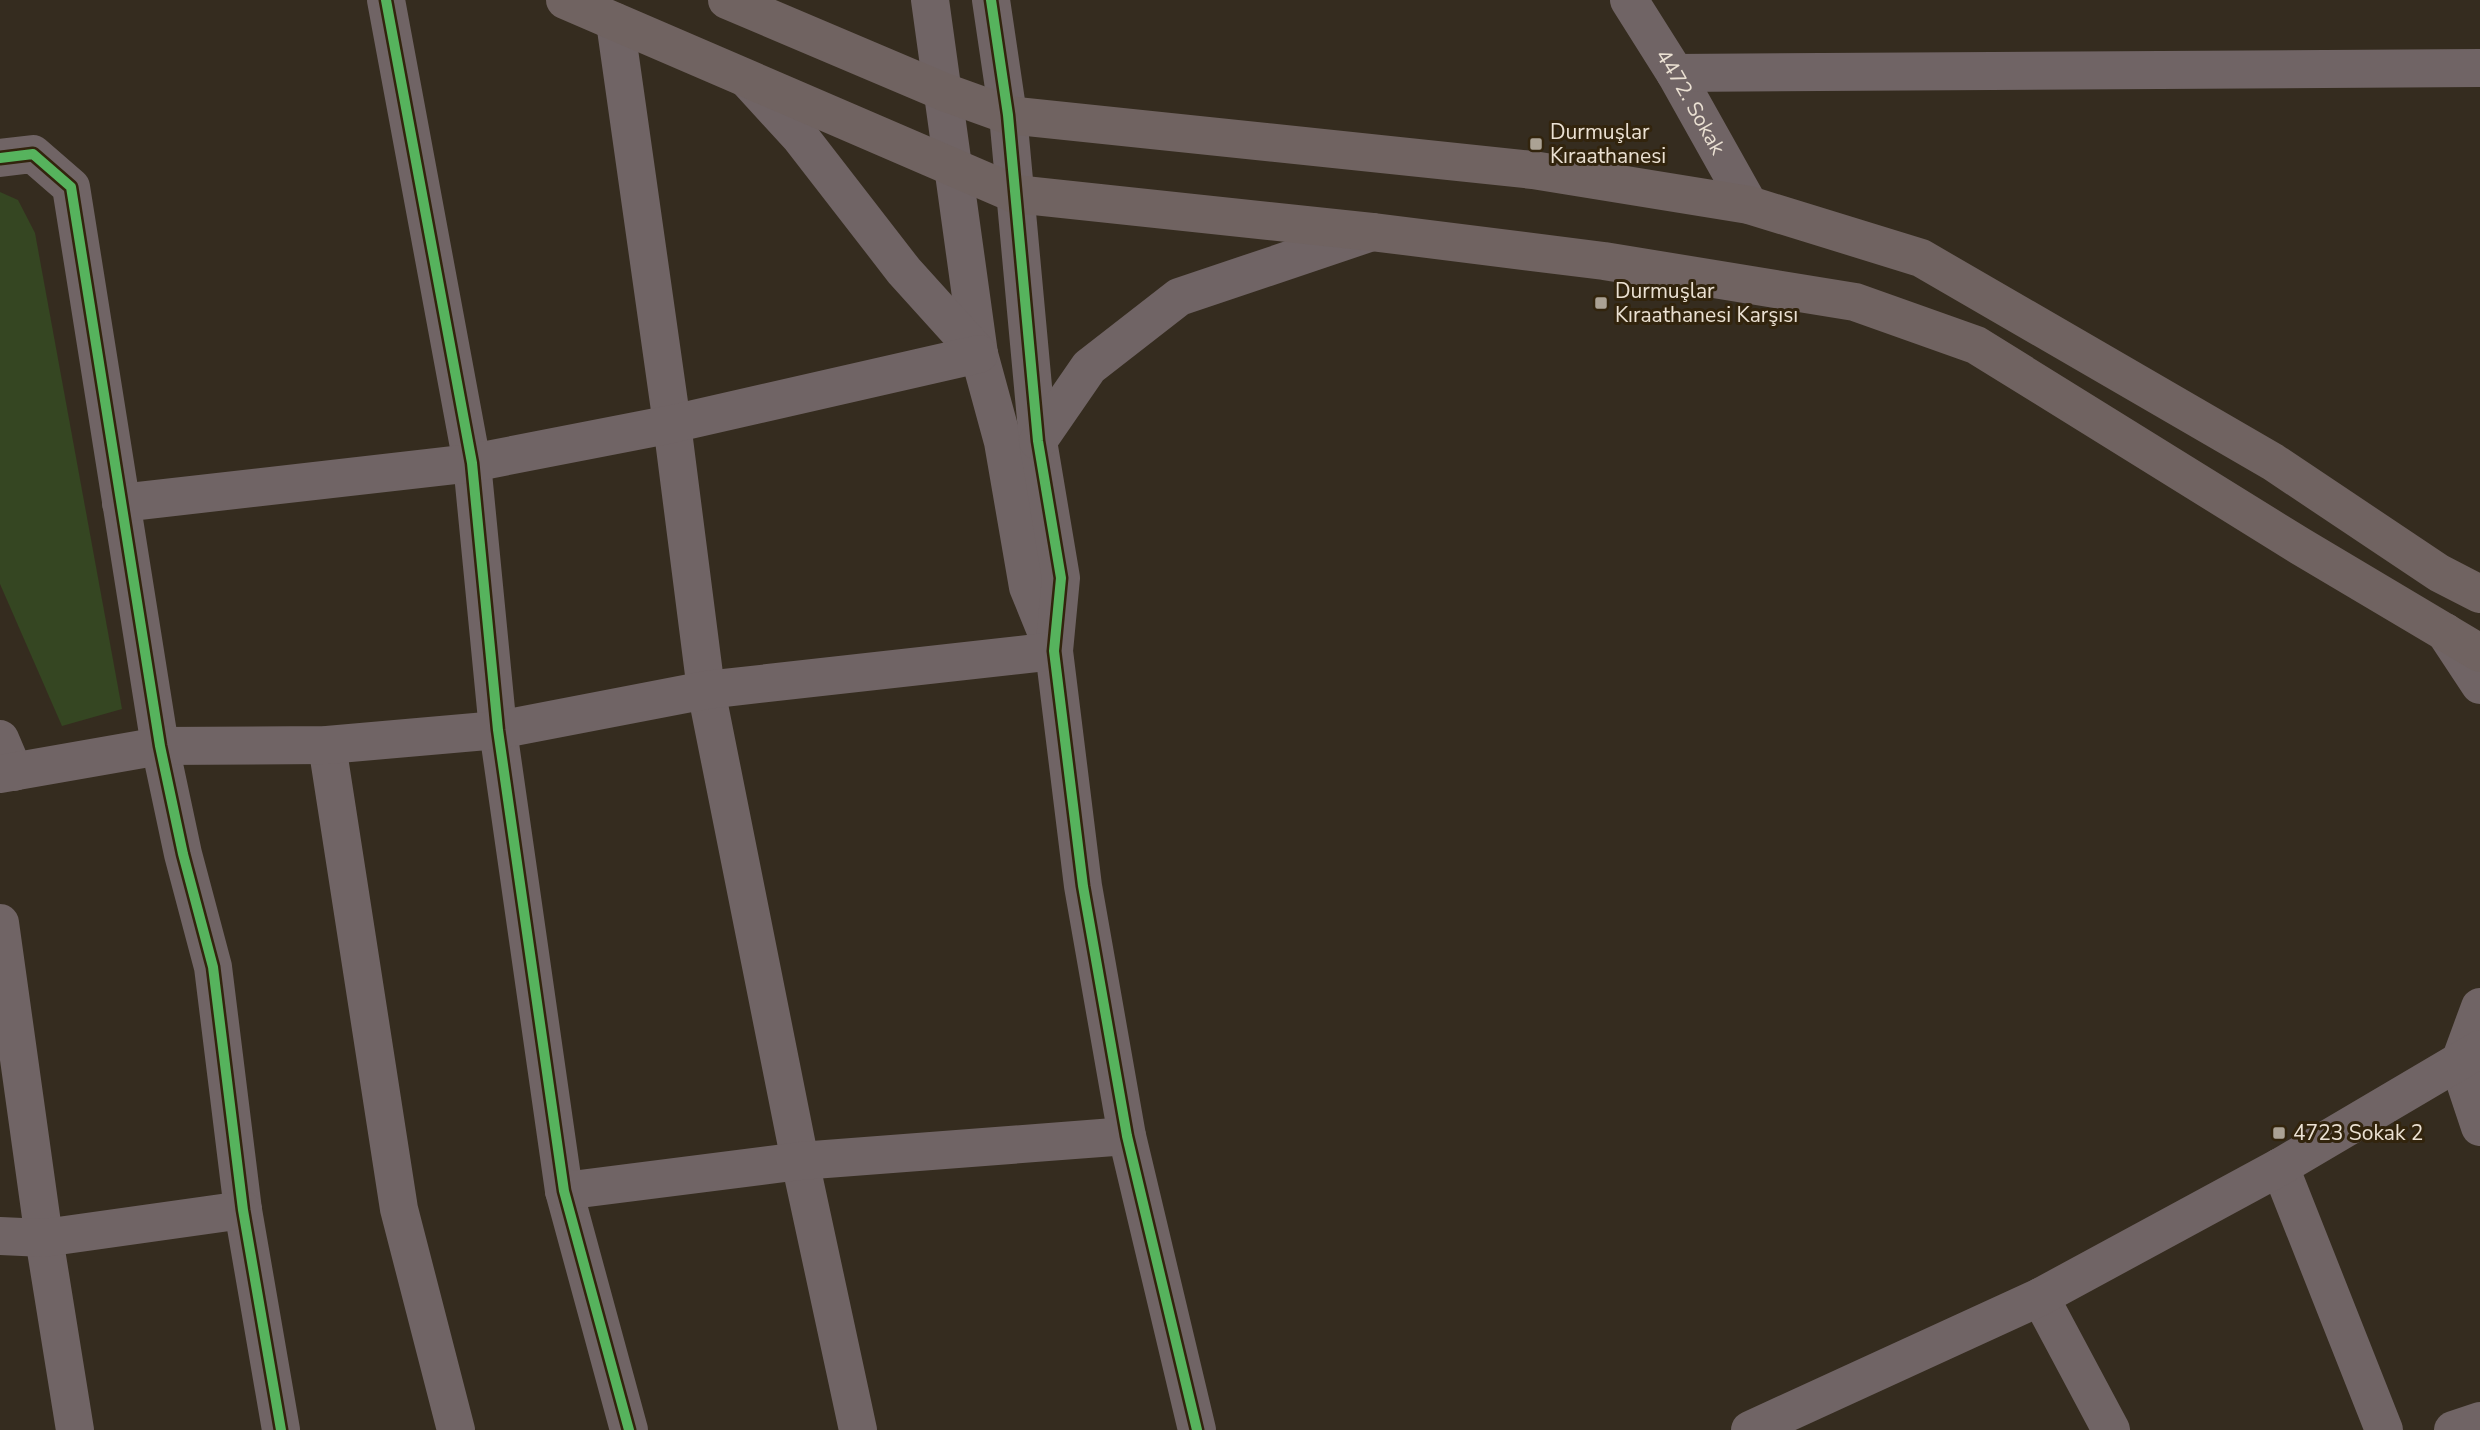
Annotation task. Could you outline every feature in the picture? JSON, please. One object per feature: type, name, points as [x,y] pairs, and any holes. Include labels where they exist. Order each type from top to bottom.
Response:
[{"type":"main road","points":[[565,0],[1015,194],[1373,232],[1604,261],[1855,302],[1976,345],[2480,653]]},
{"type":"main road","points":[[727,0],[944,92],[1009,116],[1533,170],[1748,205],[1921,258],[2273,462],[2439,573],[2480,594]]},
{"type":"street","points":[[386,0],[472,463],[498,730],[564,1191],[629,1430]]},
{"type":"street","points":[[930,0],[979,354],[1003,442],[1028,587],[1054,651]]},
{"type":"street","points":[[991,0],[1009,116],[1038,441],[1061,579],[1054,651],[1083,886],[1127,1136],[1197,1430]]},
{"type":"street","name":"4472. Sokak","points":[[1629,0],[1675,74],[1748,205]]},
{"type":"street","points":[[615,22],[672,424],[706,690],[800,1161],[858,1430]]},
{"type":"street","points":[[1675,74],[2480,68]]},
{"type":"street","points":[[747,79],[801,138],[904,271],[979,354]]},
{"type":"street","points":[[0,158],[33,154],[71,187],[160,746],[183,854],[213,967],[243,1210],[281,1430]]},
{"type":"street","points":[[1038,441],[1089,367],[1179,297],[1373,232]]},
{"type":"street","points":[[121,503],[472,463],[672,424],[979,354]]},
{"type":"street","points":[[2445,632],[2480,685]]},
{"type":"street","points":[[5,762],[160,746],[327,745],[498,730],[706,690],[1054,651]]},
{"type":"street","points":[[327,745],[399,1209],[456,1430]]},
{"type":"street","points":[[0,923],[44,1238],[75,1430]]},
{"type":"street","points":[[2480,1007],[2469,1056],[2480,1128]]},
{"type":"street","points":[[1750,1430],[2040,1297],[2280,1167],[2469,1056]]},
{"type":"street","points":[[564,1191],[800,1161],[1127,1136]]},
{"type":"street","points":[[2280,1167],[2384,1430]]},
{"type":"street","points":[[0,1236],[44,1238],[243,1210]]},
{"type":"street","points":[[2040,1297],[2111,1430]]},
{"type":"street","points":[[2453,1430],[2480,1420]]},
{"type":"green space","points":[[0,192],[18,200],[35,233],[122,709],[62,726],[0,584]]},
{"type":"cycle path","points":[[386,0],[472,463],[498,730],[564,1191],[629,1430]]},
{"type":"cycle path","points":[[991,0],[1008,115],[1038,441],[1061,578],[1054,651],[1083,886],[1127,1136],[1197,1430]]},
{"type":"cycle path","points":[[0,158],[33,154],[71,187],[160,746],[183,854],[213,967],[243,1210],[281,1430]]},
{"type":"place","name":"Durmuşlar Kıraathanesi","points":[[1536,144]]},
{"type":"place","name":"Durmuşlar Kıraathanesi Karşısı","points":[[1601,303]]},
{"type":"place","name":"4723 Sokak 2","points":[[2279,1133]]}]
